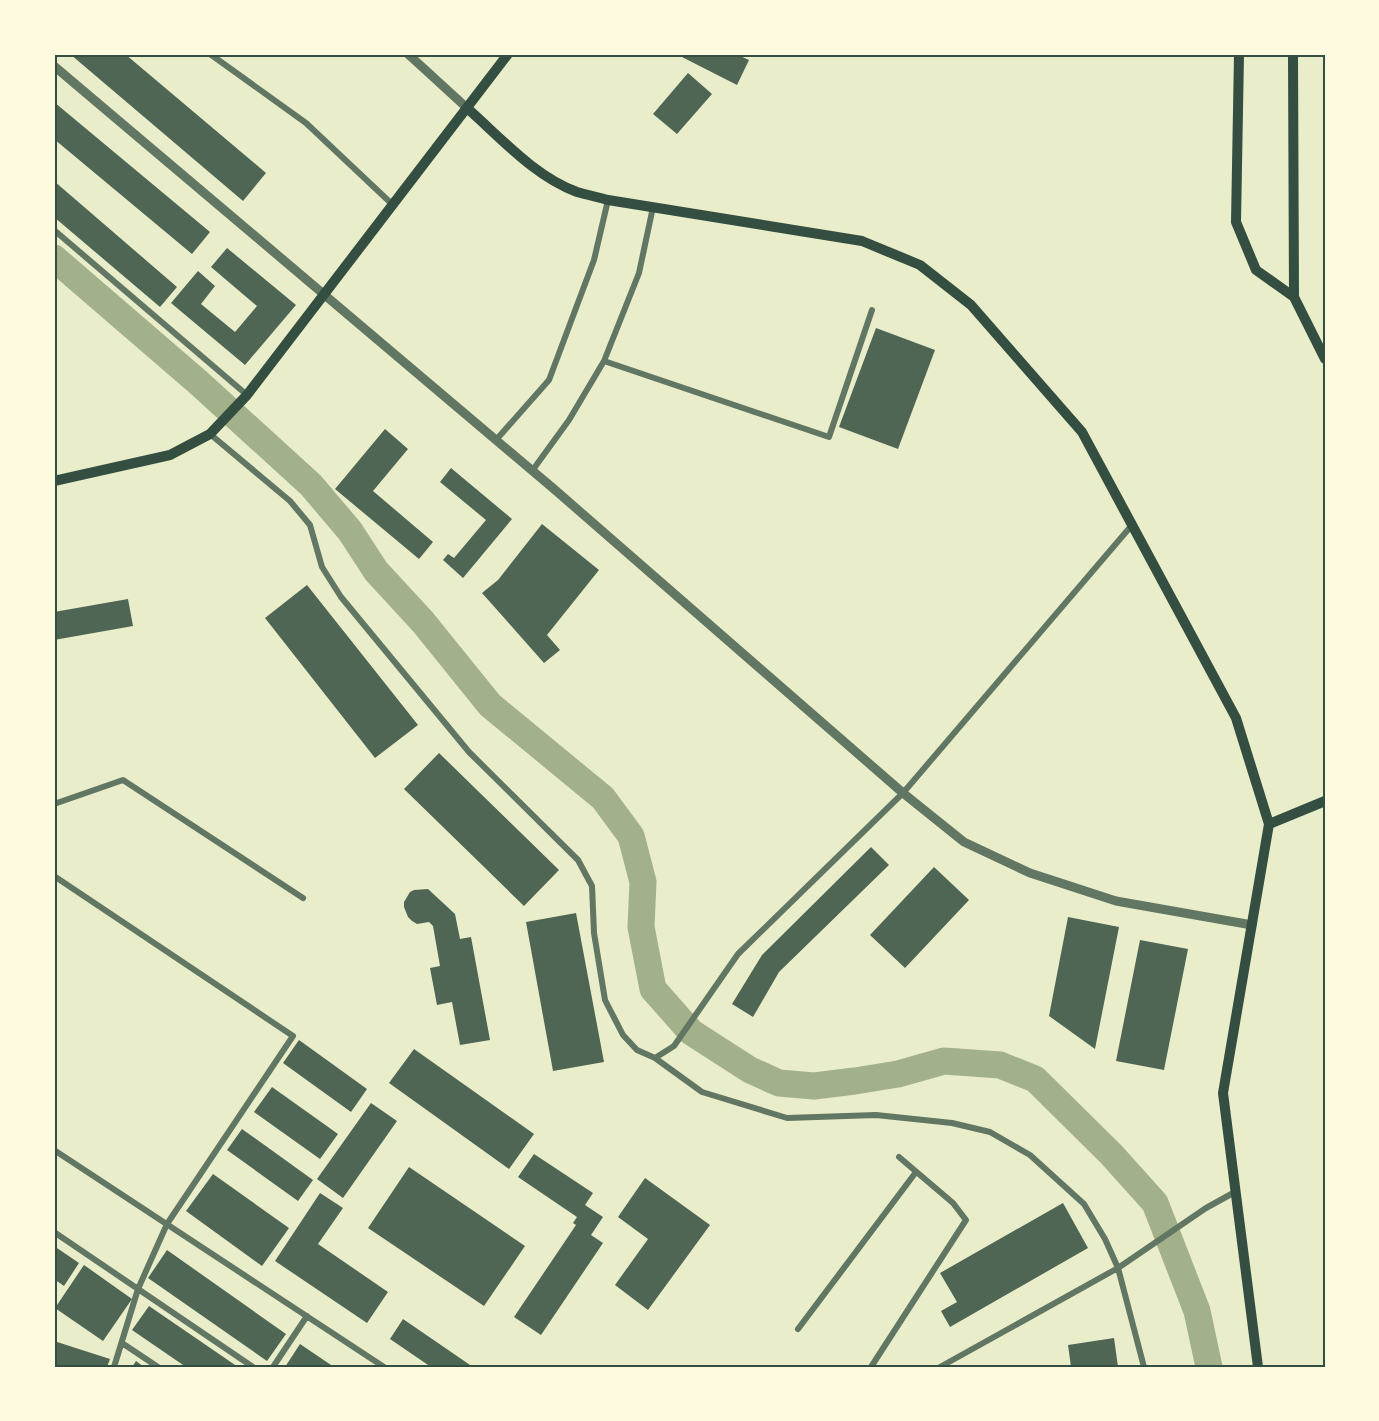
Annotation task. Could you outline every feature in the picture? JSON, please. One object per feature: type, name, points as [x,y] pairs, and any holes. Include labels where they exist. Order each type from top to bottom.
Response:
[{"type":"main road","points":[[54,481],[170,455],[210,434],[245,398],[508,54]]},
{"type":"main road","points":[[1239,54],[1236,222],[1256,270],[1294,297]]},
{"type":"main road","points":[[1293,54],[1294,297],[1325,359]]},
{"type":"main road","points":[[467,108],[534,168],[577,192],[609,200],[862,241],[920,265],[971,305],[1082,432],[1236,718],[1269,824],[1223,1093],[1258,1367]]},
{"type":"main road","points":[[1269,824],[1325,801]]},
{"type":"street","points":[[210,54],[306,123],[393,206]]},
{"type":"street","points":[[408,54],[467,108]]},
{"type":"street","points":[[54,66],[323,296],[496,440],[903,792],[964,842],[1030,873],[1116,901],[1252,925]]},
{"type":"street","points":[[496,440],[549,380],[594,260],[609,200]]},
{"type":"street","points":[[532,471],[569,420],[604,362],[639,273],[653,207]]},
{"type":"street","points":[[54,230],[245,398]]},
{"type":"street","points":[[604,362],[829,437],[872,310]]},
{"type":"street","points":[[210,434],[290,501],[310,525],[322,567],[341,597],[469,752],[578,860],[592,886],[594,933],[605,1000],[623,1035],[637,1050],[655,1058],[702,1092],[787,1118],[876,1115],[952,1123],[990,1132],[1030,1155],[1084,1204],[1105,1239],[1118,1268],[1144,1367]]},
{"type":"street","points":[[655,1058],[674,1046],[738,954],[903,792],[1132,525]]},
{"type":"street","points":[[54,804],[123,780],[303,898]]},
{"type":"street","points":[[54,876],[294,1036],[167,1224],[138,1289],[114,1367]]},
{"type":"street","points":[[54,1150],[384,1367]]},
{"type":"street","points":[[871,1367],[966,1220],[953,1203],[898,1157]]},
{"type":"street","points":[[798,1329],[916,1172]]},
{"type":"street","points":[[940,1367],[1118,1268],[1206,1208],[1235,1192]]},
{"type":"street","points":[[54,1232],[253,1367]]},
{"type":"street","points":[[273,1367],[307,1316]]},
{"type":"street","points":[[122,1342],[158,1367]]},
{"type":"building","points":[[70,54],[125,54],[266,173],[243,201]]},
{"type":"building","points":[[681,54],[736,54],[749,60],[737,85],[680,56]]},
{"type":"building","points":[[688,73],[712,94],[677,134],[653,114]]},
{"type":"building","points":[[54,102],[210,232],[192,254],[54,139]]},
{"type":"building","points":[[54,181],[177,287],[160,307],[54,217]]},
{"type":"building","points":[[227,248],[296,305],[245,365],[171,303],[198,271],[215,286],[201,304],[235,332],[257,306],[211,267]]},
{"type":"building","points":[[876,328],[935,350],[898,449],[839,427]]},
{"type":"building","points":[[385,429],[408,449],[373,491],[433,542],[419,559],[335,489]]},
{"type":"building","points":[[451,468],[512,519],[463,578],[443,560],[448,554],[454,558],[486,520],[440,482]]},
{"type":"building","points":[[542,524],[599,570],[547,635],[560,650],[544,663],[482,593],[498,580]]},
{"type":"building","points":[[307,585],[418,725],[375,758],[265,618]]},
{"type":"building","points":[[128,599],[133,626],[54,640],[54,612]]},
{"type":"building","points":[[439,753],[559,870],[524,906],[404,789]]},
{"type":"building","points":[[871,847],[889,865],[779,972],[753,1017],[732,1004],[762,955]]},
{"type":"building","points":[[934,867],[969,900],[905,968],[870,935]]},
{"type":"building","points":[[428,889],[455,914],[460,939],[471,937],[490,1040],[460,1045],[452,1002],[437,1005],[430,968],[440,966],[433,926],[429,922],[417,924],[412,921],[404,907],[404,902],[410,892]]},
{"type":"building","points":[[576,913],[604,1062],[553,1071],[526,922]]},
{"type":"building","points":[[1068,917],[1119,927],[1095,1049],[1049,1016]]},
{"type":"building","points":[[1140,940],[1188,949],[1164,1070],[1116,1061]]},
{"type":"building","points":[[299,1040],[367,1089],[351,1112],[283,1063]]},
{"type":"building","points":[[414,1049],[534,1134],[509,1169],[389,1083]]},
{"type":"building","points":[[272,1087],[338,1134],[320,1159],[254,1112]]},
{"type":"building","points":[[371,1103],[397,1121],[343,1198],[317,1179]]},
{"type":"building","points":[[242,1129],[313,1180],[298,1201],[227,1150]]},
{"type":"building","points":[[534,1154],[593,1193],[585,1205],[603,1217],[591,1235],[603,1243],[541,1335],[514,1317],[576,1225],[573,1223],[577,1217],[518,1177]]},
{"type":"building","points":[[409,1167],[525,1246],[484,1306],[368,1228]]},
{"type":"building","points":[[213,1174],[289,1228],[262,1266],[186,1211]]},
{"type":"building","points":[[645,1178],[710,1225],[648,1310],[615,1285],[648,1239],[618,1217]]},
{"type":"building","points":[[320,1193],[343,1208],[318,1244],[388,1292],[367,1323],[275,1261]]},
{"type":"building","points":[[1063,1203],[1088,1248],[950,1327],[941,1311],[957,1302],[940,1273]]},
{"type":"building","points":[[54,1246],[79,1263],[64,1286],[54,1279]]},
{"type":"building","points":[[167,1250],[286,1334],[267,1361],[148,1278]]},
{"type":"building","points":[[84,1265],[132,1299],[103,1341],[55,1308]]},
{"type":"building","points":[[149,1306],[238,1367],[186,1367],[132,1330]]},
{"type":"building","points":[[403,1319],[473,1367],[431,1367],[390,1339]]},
{"type":"building","points":[[1114,1338],[1118,1367],[1071,1367],[1068,1345]]},
{"type":"building","points":[[54,1341],[110,1359],[107,1367],[54,1366]]},
{"type":"building","points":[[300,1344],[334,1367],[285,1367]]},
{"type":"building","points":[[136,1361],[144,1367],[132,1367]]},
{"type":"waterway","points":[[54,258],[199,383],[311,485],[350,531],[376,571],[423,622],[490,705],[603,798],[631,836],[643,882],[641,927],[653,989],[691,1032],[750,1070],[779,1083],[814,1086],[855,1081],[898,1074],[944,1061],[1000,1065],[1035,1079],[1111,1154],[1155,1203],[1197,1311],[1209,1367]]}]
